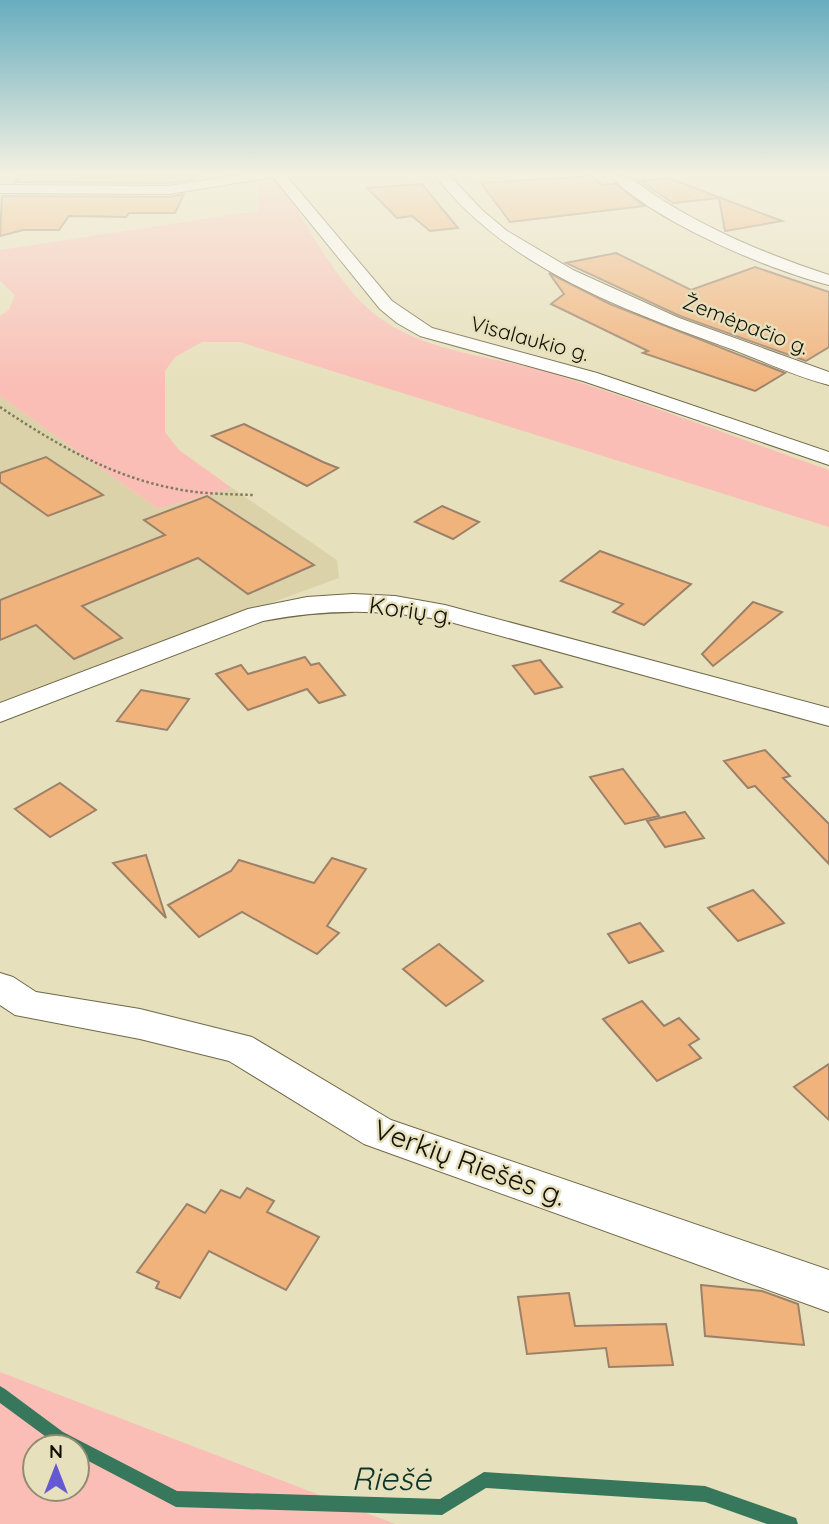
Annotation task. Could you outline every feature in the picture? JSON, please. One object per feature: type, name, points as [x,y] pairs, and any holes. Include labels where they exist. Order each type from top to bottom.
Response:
[{"type":"street","name":"Visalaukio g.","points":[[336,245],[386,306],[426,332],[590,377],[829,459]]},
{"type":"street","name":"Žemėpačio g.","points":[[520,245],[567,274],[710,336],[829,379]]},
{"type":"street","points":[[733,245],[829,280]]},
{"type":"street","name":"Korių g.","points":[[0,713],[257,614],[307,605],[353,602],[395,604],[445,613],[829,718]]},
{"type":"street","name":"Verkių Riešės g.","points":[[0,988],[28,1004],[140,1024],[239,1048],[378,1132],[829,1291]]},
{"type":"path","points":[[0,407],[75,450],[139,480],[191,492],[253,495]]},
{"type":"shaded area","points":[[32,245],[319,245],[363,304],[377,316],[416,338],[459,352],[527,366],[583,383],[829,470],[829,527],[240,342],[202,342],[175,357],[165,371],[165,432],[179,450],[232,488],[158,509],[0,396],[0,316],[9,310],[15,295],[0,281],[0,250]]},
{"type":"shaded area","points":[[0,396],[158,509],[232,488],[337,560],[339,578],[0,702]]},
{"type":"shaded area","points":[[0,1372],[395,1524],[0,1524]]},
{"type":"building","points":[[616,253],[691,290],[755,267],[829,292],[829,347],[806,361],[680,316],[566,263]]},
{"type":"building","points":[[549,273],[610,304],[785,373],[755,391],[643,353],[648,351],[551,304],[564,294]]},
{"type":"building","points":[[244,424],[338,468],[307,486],[212,436]]},
{"type":"building","points":[[46,457],[103,495],[48,516],[0,482],[0,473]]},
{"type":"building","points":[[207,496],[314,565],[248,594],[198,558],[82,606],[122,638],[74,659],[36,625],[0,640],[0,600],[165,535],[144,520]]},
{"type":"building","points":[[442,506],[479,522],[453,539],[415,522]]},
{"type":"building","points":[[600,551],[691,584],[644,625],[613,612],[623,604],[561,581]]},
{"type":"building","points":[[753,602],[782,612],[713,666],[702,654]]},
{"type":"building","points":[[305,657],[311,665],[319,663],[345,695],[319,703],[307,689],[248,710],[216,674],[241,665],[248,674]]},
{"type":"building","points":[[540,660],[562,687],[535,694],[513,666]]},
{"type":"building","points":[[141,690],[189,699],[167,730],[117,721]]},
{"type":"building","points":[[765,750],[790,776],[783,778],[829,824],[829,864],[755,786],[748,788],[724,761]]},
{"type":"building","points":[[623,769],[659,816],[625,824],[590,777]]},
{"type":"building","points":[[60,783],[96,810],[50,837],[15,809]]},
{"type":"building","points":[[685,812],[704,838],[665,847],[647,821]]},
{"type":"building","points":[[146,855],[166,918],[113,863]]},
{"type":"building","points":[[332,858],[366,869],[327,926],[339,933],[317,954],[242,912],[199,937],[168,905],[231,871],[239,860],[314,883]]},
{"type":"building","points":[[753,890],[784,923],[738,941],[708,908]]},
{"type":"building","points":[[640,923],[663,951],[629,963],[608,934]]},
{"type":"building","points":[[439,944],[483,981],[446,1006],[403,969]]},
{"type":"building","points":[[642,1001],[664,1026],[679,1018],[699,1039],[689,1045],[701,1058],[657,1081],[603,1019]]},
{"type":"building","points":[[829,1064],[829,1120],[794,1087]]},
{"type":"building","points":[[247,1188],[274,1201],[267,1212],[319,1237],[286,1290],[209,1251],[180,1298],[156,1288],[159,1282],[137,1272],[187,1204],[205,1213],[221,1190],[240,1198]]},
{"type":"building","points":[[701,1285],[762,1291],[798,1304],[804,1345],[705,1336]]},
{"type":"building","points":[[569,1293],[575,1326],[666,1324],[673,1365],[609,1367],[606,1348],[527,1354],[518,1297]]},
{"type":"waterway","name":"Riešė","points":[[0,1394],[58,1437],[176,1499],[442,1507],[484,1480],[705,1494],[790,1524]]}]
